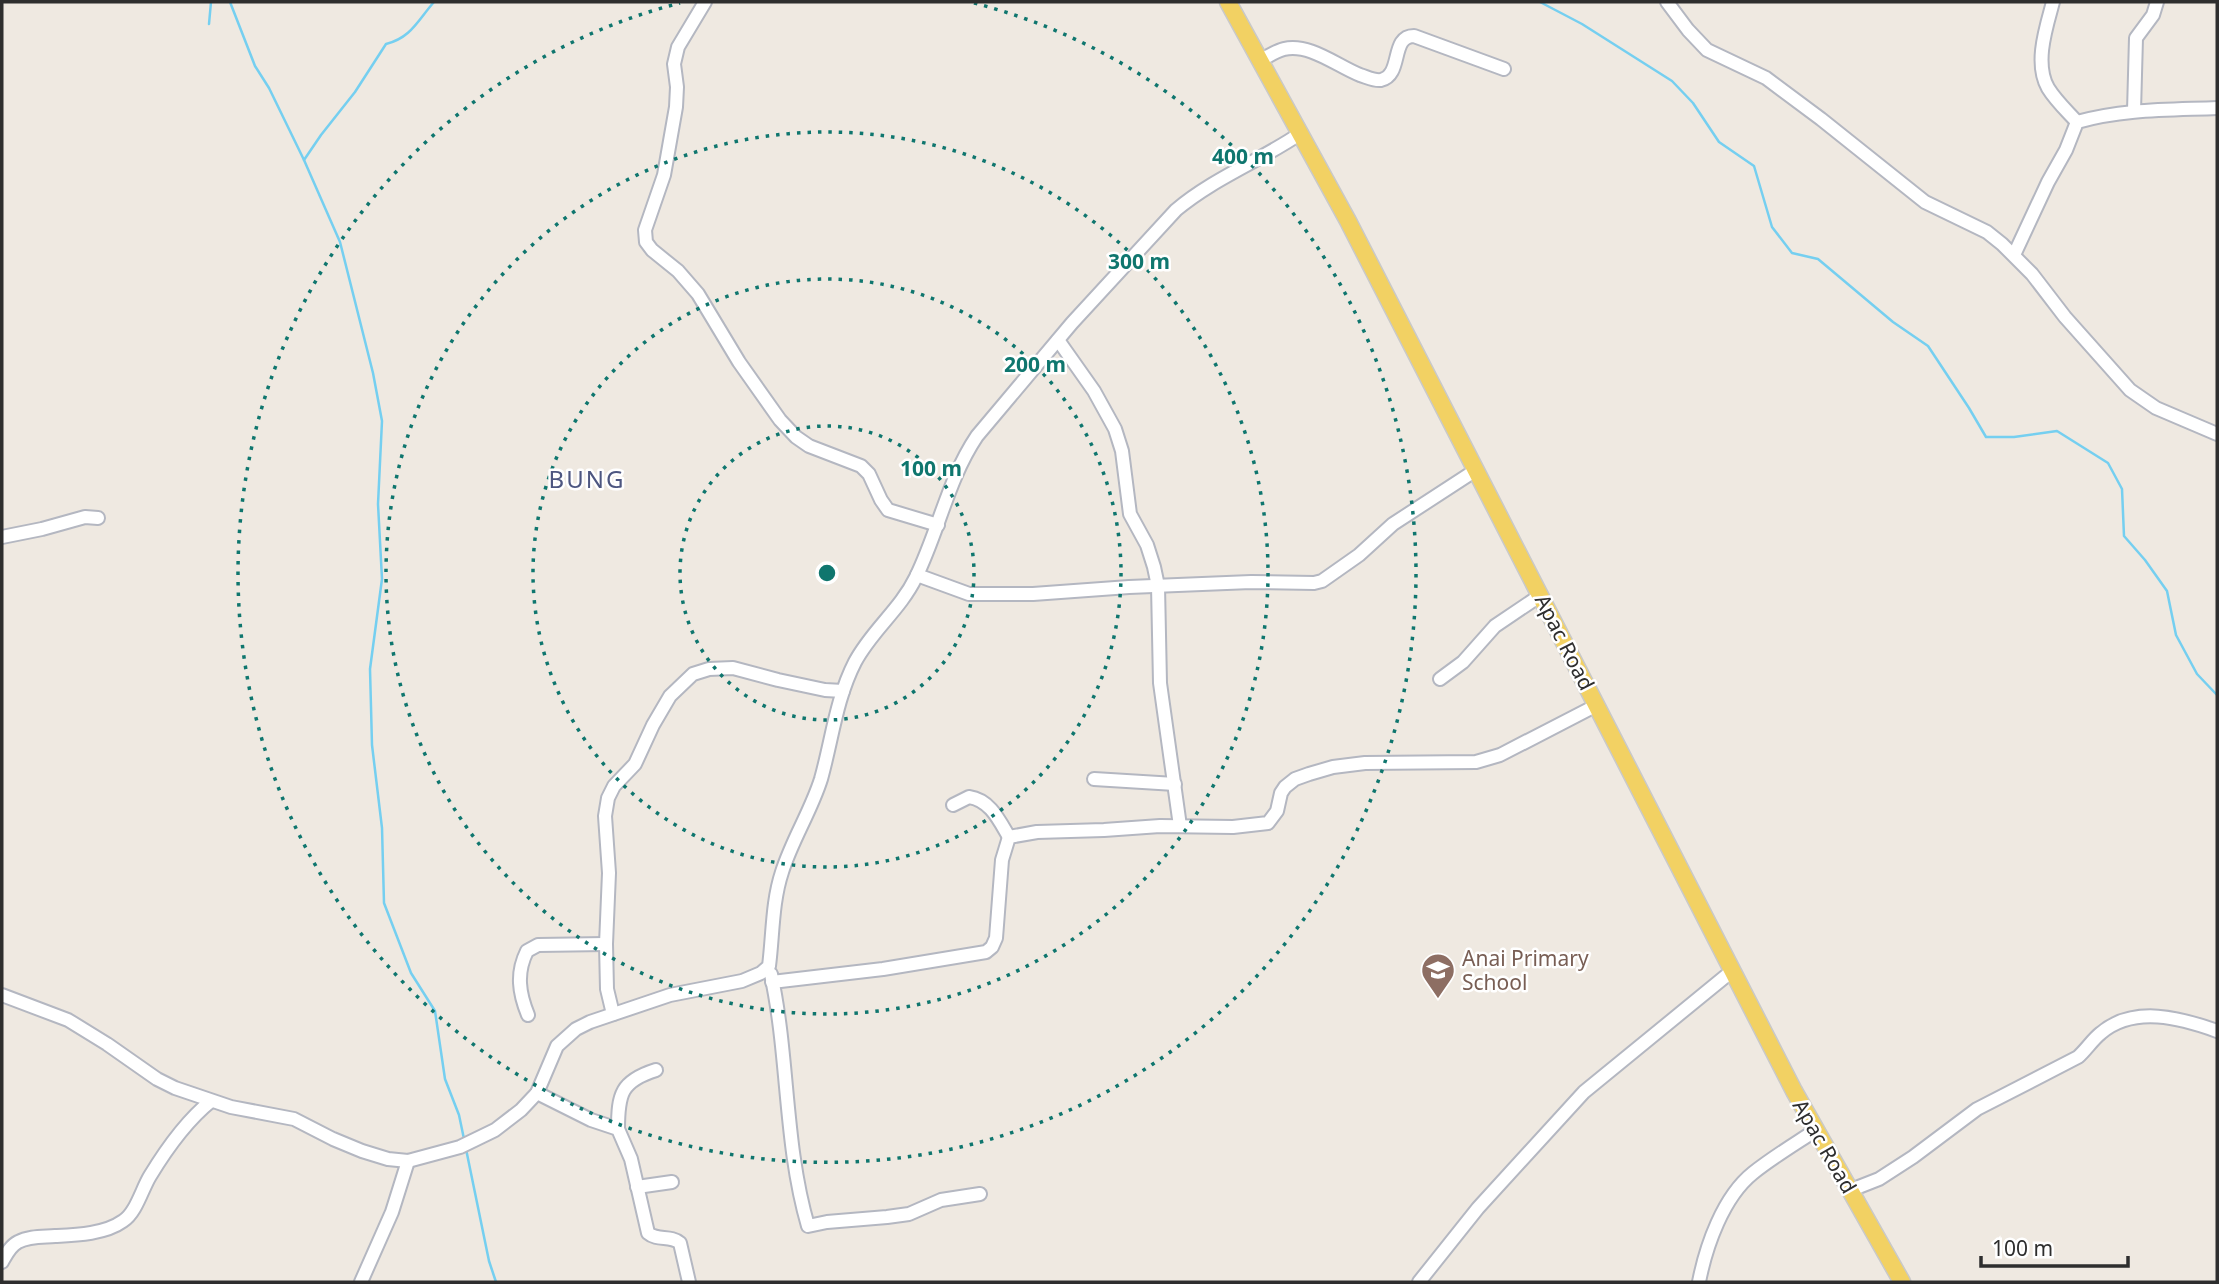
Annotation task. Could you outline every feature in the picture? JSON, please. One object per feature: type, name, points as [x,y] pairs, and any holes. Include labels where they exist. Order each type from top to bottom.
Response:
[{"type":"main road","name":"Apac Road","points":[[1228,2],[1301,133],[1732,971],[1816,1130],[1902,1282]]},
{"type":"street","points":[[705,2],[678,47],[674,64],[677,87],[675,116],[664,175],[645,230],[646,242],[669,262],[698,294],[739,362],[780,420],[796,437],[808,446],[861,466],[869,474],[888,510],[938,525]]},
{"type":"street","points":[[1667,2],[1707,50],[1766,79],[1925,202],[1987,232],[2032,274],[2111,371],[2130,390],[2156,408],[2217,434]]},
{"type":"street","points":[[2053,2],[2043,43],[2043,74],[2047,86],[2077,122]]},
{"type":"street","points":[[2134,111],[2136,38],[2153,15],[2157,2]]},
{"type":"street","points":[[1260,61],[1292,48],[1309,51],[1348,70],[1381,80],[1388,77],[1393,70],[1403,40],[1414,36],[1504,69]]},
{"type":"street","points":[[2077,122],[2134,111],[2217,108]]},
{"type":"street","points":[[2014,255],[2077,122]]},
{"type":"street","points":[[980,1194],[942,1200],[909,1214],[808,1226],[794,1157],[783,1053],[769,967],[775,902],[782,871],[817,792],[843,691],[855,662],[867,642],[896,611],[917,575],[967,450],[1058,340],[1176,210],[1214,183],[1277,150],[1301,133]]},
{"type":"street","points":[[1058,340],[1094,391],[1115,429],[1122,451],[1130,514],[1147,545],[1158,586],[1160,683],[1180,826]]},
{"type":"street","points":[[917,575],[969,594],[1033,594],[1158,586],[1261,582],[1301,584],[1322,581],[1359,555],[1393,524],[1476,470]]},
{"type":"street","points":[[2,537],[85,517],[98,518]]},
{"type":"street","points":[[1440,679],[1463,662],[1495,626],[1541,596]]},
{"type":"street","points":[[613,1014],[607,989],[606,944],[610,873],[605,816],[608,798],[614,786],[635,764],[670,696],[693,674],[709,669],[733,668],[778,680],[843,691]]},
{"type":"street","points":[[1009,837],[1037,832],[1180,826],[1233,827],[1268,823],[1277,811],[1284,787],[1295,779],[1333,767],[1365,763],[1476,762],[1500,755],[1597,705]]},
{"type":"street","points":[[1094,779],[1175,784]]},
{"type":"street","points":[[772,982],[883,969],[986,952],[992,947],[996,938],[1002,860],[1009,837],[984,802],[969,797],[953,804]]},
{"type":"street","points":[[528,1015],[519,988],[520,971],[527,951],[538,946],[606,944]]},
{"type":"street","points":[[2,995],[68,1020],[174,1088],[231,1107],[294,1119],[362,1151],[388,1159],[408,1161],[460,1147],[495,1130],[521,1110],[537,1093],[557,1046],[576,1029],[670,995],[731,984],[761,973],[769,967]]},
{"type":"street","points":[[1419,1282],[1478,1208],[1584,1092],[1732,971]]},
{"type":"street","points":[[1851,1190],[1879,1179],[1913,1157],[1977,1108],[2078,1057],[2100,1033],[2121,1022],[2152,1015],[2174,1018],[2217,1031]]},
{"type":"street","points":[[656,1070],[634,1078],[623,1090],[618,1129],[631,1159],[648,1233],[653,1237],[675,1239],[680,1243],[689,1282]]},
{"type":"street","points":[[537,1093],[591,1120],[618,1129]]},
{"type":"street","points":[[2,1262],[16,1242],[30,1237],[87,1233],[124,1221],[150,1176],[183,1128],[211,1101]]},
{"type":"street","points":[[1699,1282],[1717,1223],[1740,1187],[1751,1174],[1816,1130]]},
{"type":"street","points":[[361,1282],[392,1212],[408,1161]]},
{"type":"street","points":[[637,1187],[672,1182]]},
{"type":"waterway","points":[[209,24],[211,2]]},
{"type":"waterway","points":[[230,2],[255,66],[269,88],[304,160],[355,92],[386,44],[408,33],[434,2]]},
{"type":"waterway","points":[[1540,2],[1582,24],[1672,81],[1693,103],[1719,142],[1754,166],[1772,227],[1792,253],[1818,259],[1893,322],[1928,346],[1986,437],[2014,437],[2057,431],[2108,463],[2122,489],[2124,536],[2167,591],[2176,635],[2197,674],[2217,695]]},
{"type":"waterway","points":[[304,160],[340,242],[373,373],[382,421],[378,504],[382,579],[370,669],[372,745],[382,828],[384,903],[411,973],[435,1011],[445,1079],[459,1115],[464,1139]]},
{"type":"waterway","points":[[466,1149],[489,1261],[496,1282]]},
{"type":"place","name":"Anai Primary School","points":[[1438,1000]]},
{"type":"district","name":"BUNG","points":[[587,478]]}]
